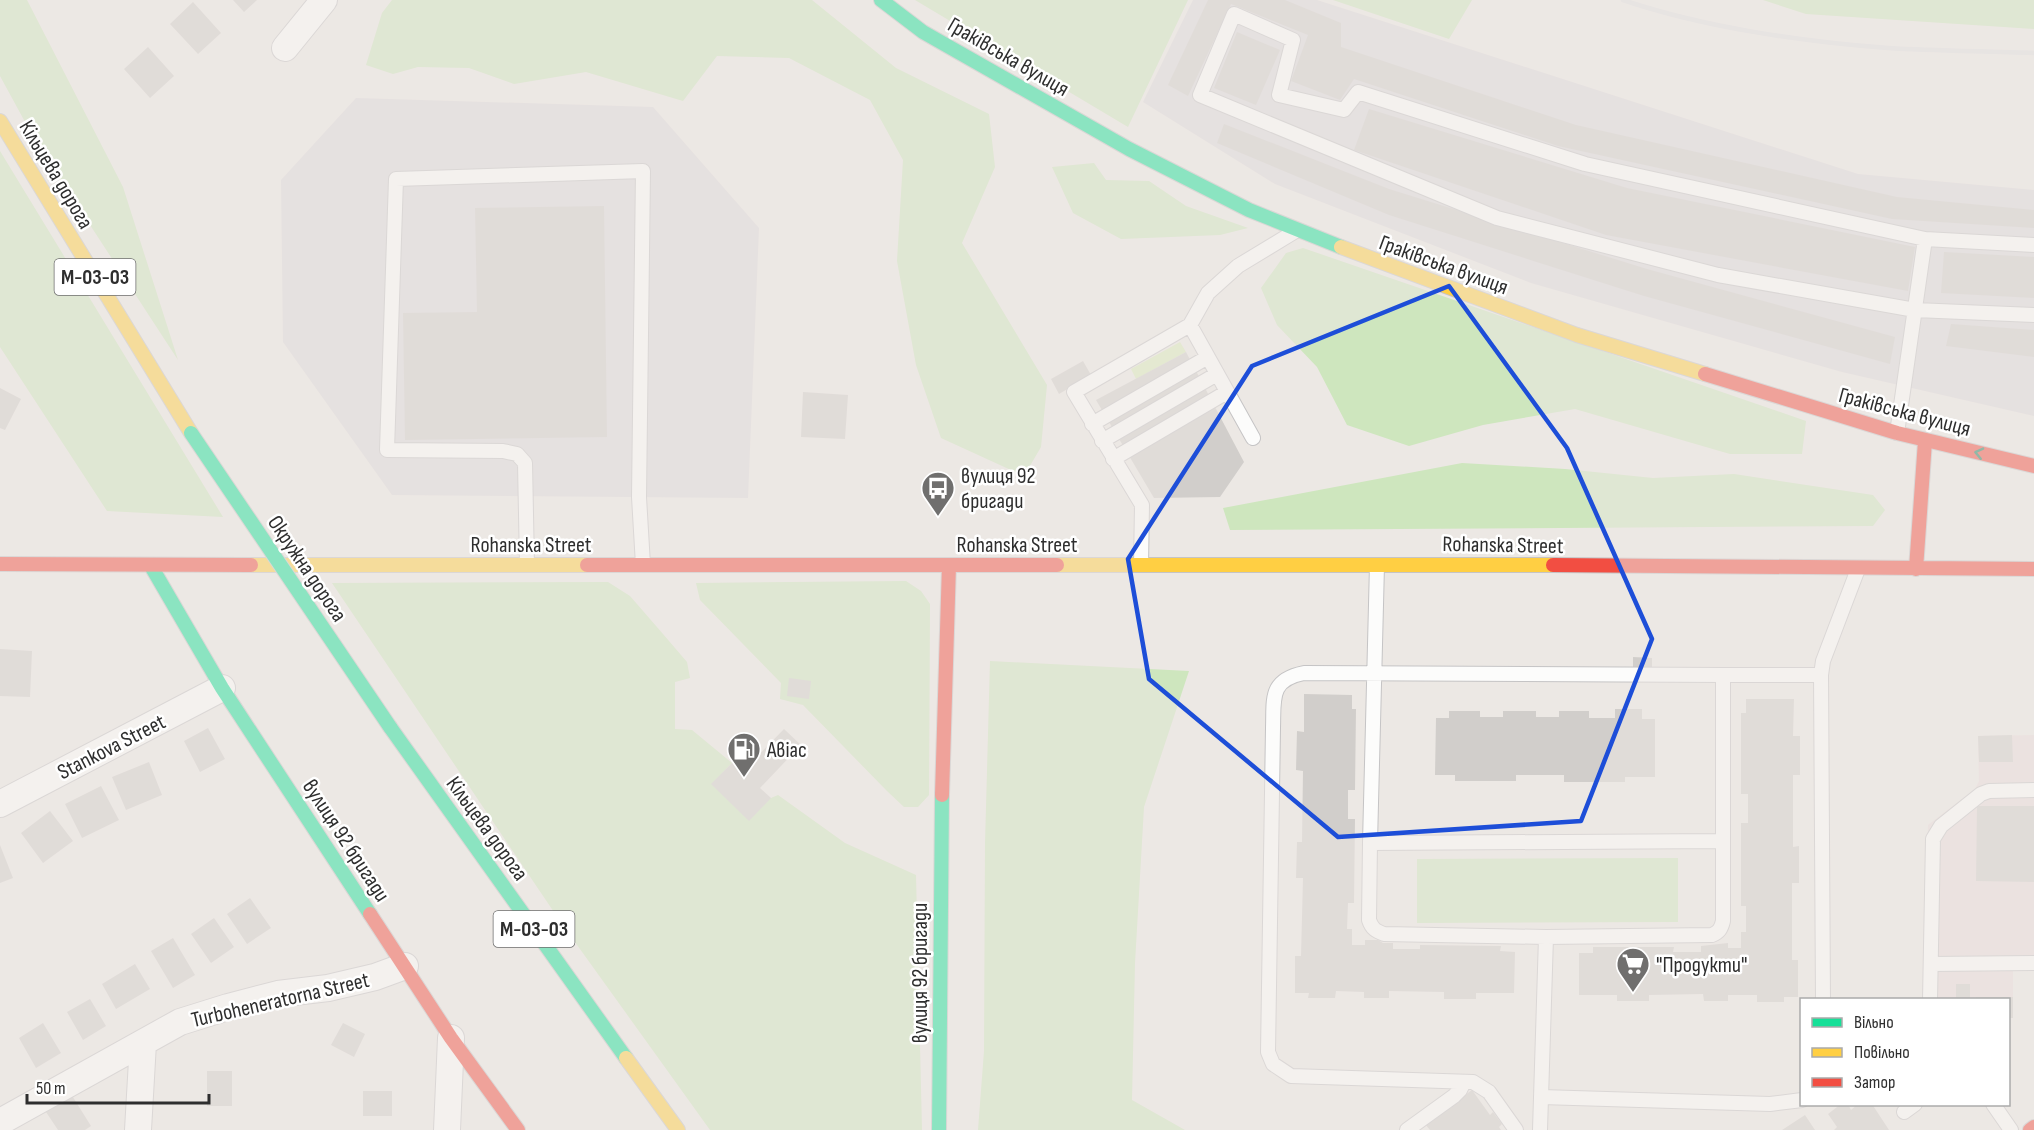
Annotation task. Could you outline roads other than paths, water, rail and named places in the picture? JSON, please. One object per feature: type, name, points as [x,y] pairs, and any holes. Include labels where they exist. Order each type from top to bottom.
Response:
[{"type":"main road","name":"Граківська вулиця","points":[[881,0],[923,32],[1129,149],[1248,210],[1295,230],[1578,335],[1896,433],[2034,466]]},
{"type":"main road","name":"Кільцева дорога","points":[[0,121],[191,433]]},
{"type":"main road","name":"Окружна дорога","points":[[191,433],[390,727]]},
{"type":"main road","points":[[1916,569],[1925,441]]},
{"type":"main road","name":"Rohanska Street","points":[[0,564],[151,566],[1377,564],[2034,569]]},
{"type":"main road","name":"вулиця 92 бригади","points":[[939,1130],[942,783],[950,565]]},
{"type":"main road","name":"вулиця 92 бригади","points":[[151,566],[222,687],[451,1038],[518,1130]]},
{"type":"main road","name":"Кільцева дорога","points":[[390,727],[678,1130]]},
{"type":"main road","points":[[2030,1130],[2034,1127]]},
{"type":"street","points":[[285,48],[324,0]]},
{"type":"street","name":"Stankova Street","points":[[0,804],[222,687]]},
{"type":"street","name":"Turboheneratorna Street","points":[[0,1122],[180,1022],[278,994],[328,988],[375,977],[405,966]]},
{"type":"street","points":[[447,1130],[451,1038]]},
{"type":"street","points":[[138,1130],[143,1043]]},
{"type":"lane","points":[[2034,245],[1925,239],[1585,164],[1358,92],[1344,110],[1279,94],[1293,40],[1234,14],[1200,95],[1497,218],[1718,275],[1915,310],[2034,315]]},
{"type":"lane","points":[[528,565],[525,463],[517,454],[503,451],[387,450],[396,179],[644,171],[639,497],[643,565]]},
{"type":"lane","points":[[1141,565],[1142,505],[1074,392],[1190,325],[1208,293],[1238,266],[1295,230]]},
{"type":"lane","points":[[1896,433],[1925,239]]},
{"type":"lane","points":[[1190,325],[1253,438]]},
{"type":"lane","points":[[1092,424],[1208,357]]},
{"type":"lane","points":[[1102,441],[1217,374]]},
{"type":"lane","points":[[1113,459],[1227,392]]},
{"type":"lane","points":[[1377,564],[1369,920],[1372,927],[1384,934],[1546,937],[1712,935],[1718,933],[1723,921],[1723,675]]},
{"type":"lane","points":[[1823,998],[1821,675],[1823,661],[1858,568]]},
{"type":"lane","points":[[1516,1130],[1489,1092],[1480,1085],[1464,1082],[1291,1076],[1273,1064],[1268,1052],[1272,752],[1274,697],[1279,685],[1289,676],[1304,673],[1821,675]]},
{"type":"lane","points":[[1930,998],[1933,839],[1936,832],[1982,794],[2000,790],[2034,790]]},
{"type":"lane","points":[[1370,843],[1723,841]]},
{"type":"lane","points":[[1540,1130],[1546,937]]},
{"type":"lane","points":[[1931,964],[2034,963]]},
{"type":"lane","points":[[1407,1130],[1454,1096],[1464,1082]]},
{"type":"lane","points":[[1541,1097],[1770,1104],[1800,1100]]},
{"type":"lane","points":[[1994,1106],[2012,1130]]},
{"type":"railway","points":[[1623,0],[1686,18],[1754,32],[1822,42],[1906,49],[2034,53]]},
{"type":"place","name":"вулиця 92 бригади","points":[[938,517]]},
{"type":"place","name":"Авіас","points":[[744,778]]},
{"type":"place","name":"\"Продукти\"","points":[[1633,993]]}]
